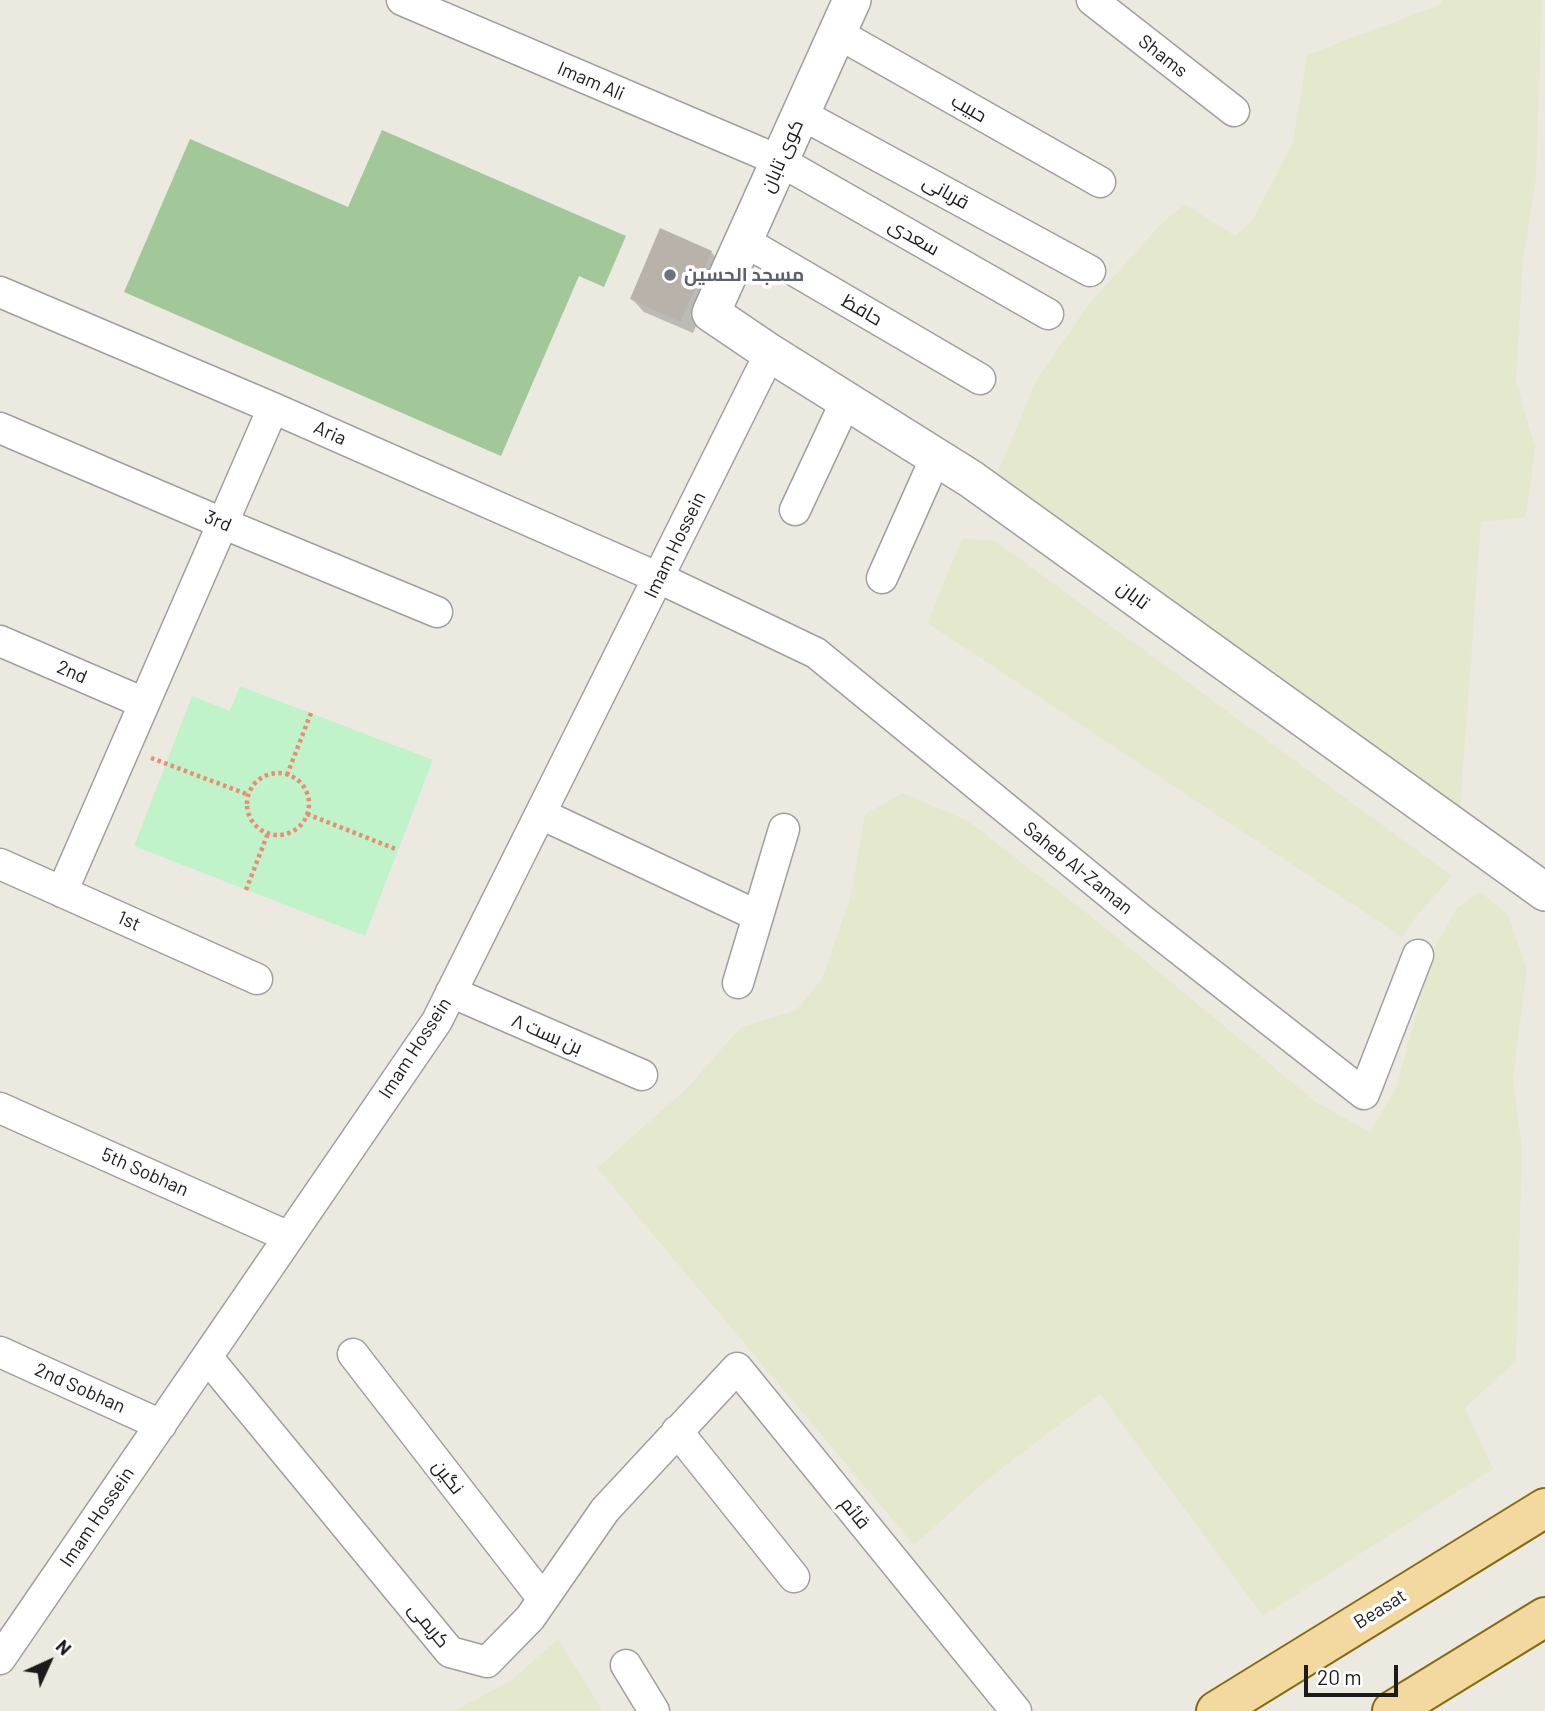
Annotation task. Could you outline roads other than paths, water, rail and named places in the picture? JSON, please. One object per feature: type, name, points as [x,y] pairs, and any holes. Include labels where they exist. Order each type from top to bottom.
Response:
[{"type":"main road","name":"Beasat","points":[[1216,1711],[1545,1508]]},
{"type":"main road","points":[[1392,1711],[1545,1617]]},
{"type":"street","name":"Imam Ali","points":[[402,0],[780,161]]},
{"type":"street","name":"کوی تابان","points":[[711,313],[852,0]]},
{"type":"street","name":"Shams","points":[[1092,0],[1234,111]]},
{"type":"street","name":"حبیب","points":[[838,33],[1100,182]]},
{"type":"street","name":"قربانی","points":[[801,114],[1090,271]]},
{"type":"street","name":"سعدی","points":[[780,161],[1048,314]]},
{"type":"street","name":"حافظ","points":[[744,241],[979,379]]},
{"type":"street","name":"Aria","points":[[0,292],[273,408],[659,578]]},
{"type":"street","name":"تابان","points":[[711,313],[971,479],[1545,892]]},
{"type":"street","name":"Imam Hossein","points":[[0,1660],[437,1021],[770,353]]},
{"type":"street","points":[[795,510],[846,401]]},
{"type":"street","points":[[62,891],[273,408]]},
{"type":"street","name":"3rd","points":[[0,428],[437,612]]},
{"type":"street","points":[[882,578],[936,457]]},
{"type":"street","name":"Saheb Al-Zaman","points":[[659,578],[816,653],[1142,920],[1364,1094],[1418,955]]},
{"type":"street","name":"2nd","points":[[0,641],[144,703]]},
{"type":"street","points":[[541,814],[758,916]]},
{"type":"street","points":[[738,983],[784,829]]},
{"type":"street","name":"1st","points":[[0,864],[257,979]]},
{"type":"street","name":"بن بست ۸","points":[[451,992],[642,1075]]},
{"type":"street","name":"5th Sobhan","points":[[0,1108],[289,1237]]},
{"type":"street","name":"2nd Sobhan","points":[[0,1352],[160,1425]]},
{"type":"street","name":"نگین","points":[[353,1354],[543,1599]]},
{"type":"street","name":"کریمی","points":[[207,1357],[450,1651],[487,1662],[530,1618],[605,1510],[683,1425]]},
{"type":"street","name":"قائم","points":[[683,1425],[737,1368],[1016,1711]]},
{"type":"street","points":[[683,1425],[794,1577]]},
{"type":"street","points":[[626,1665],[654,1711]]},
{"type":"place","name":"مسجد الحسین","points":[[670,275]]}]
